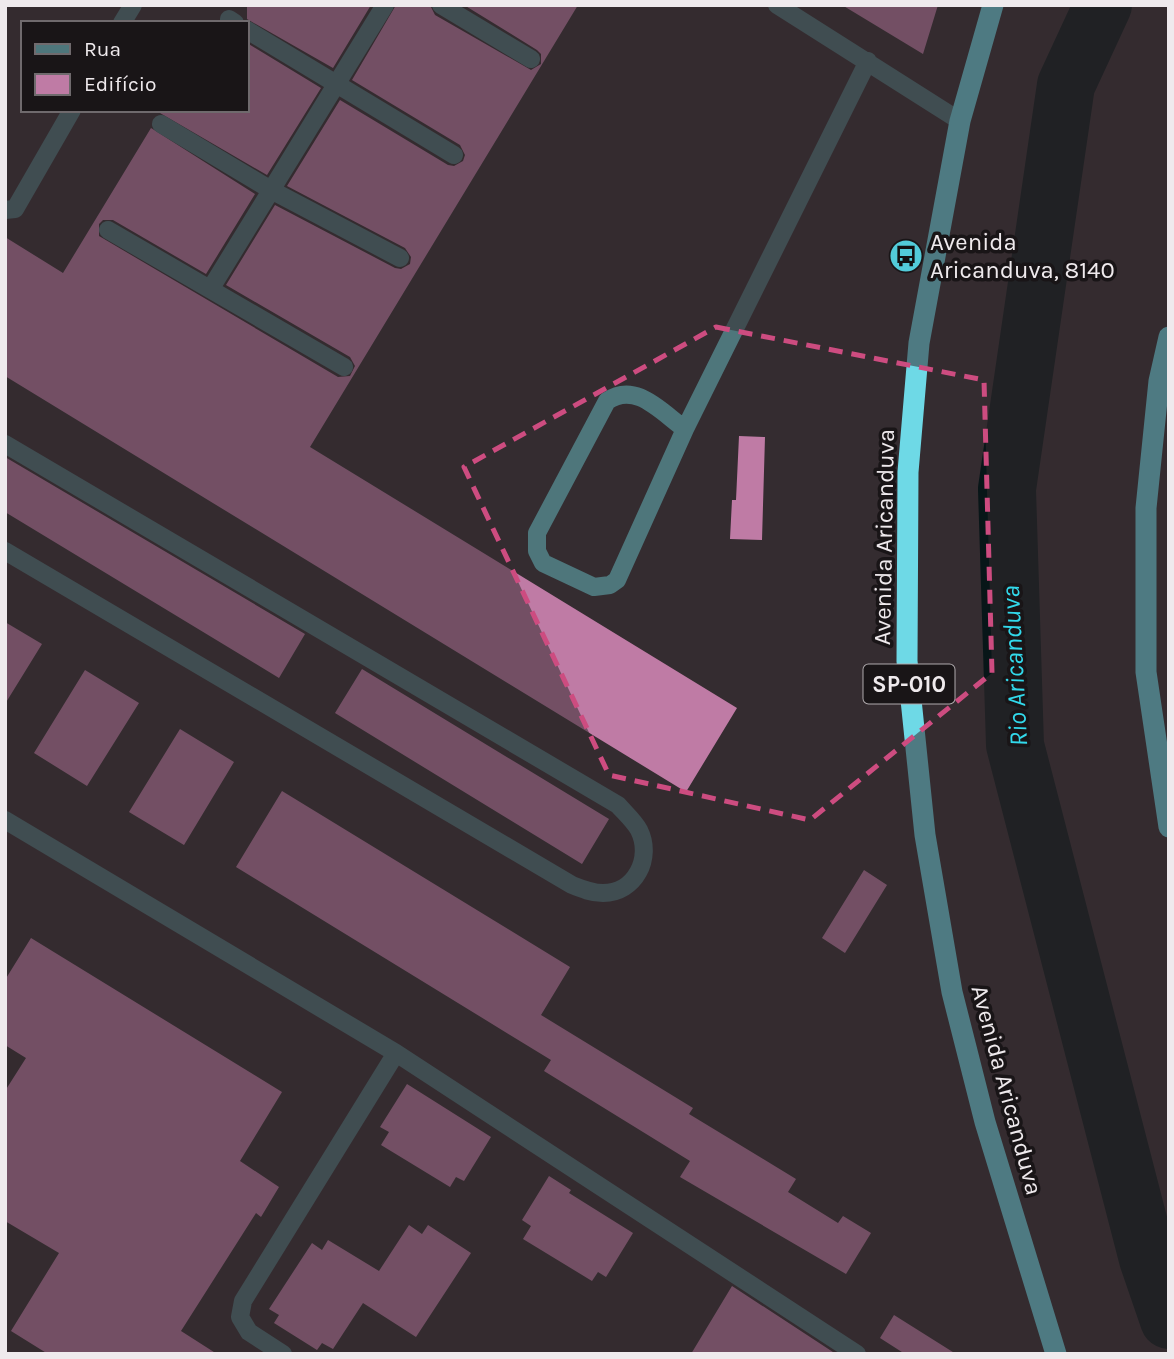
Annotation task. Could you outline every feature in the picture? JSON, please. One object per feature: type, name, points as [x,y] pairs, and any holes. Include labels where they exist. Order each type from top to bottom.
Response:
[{"type":"highway","name":"Avenida Aricanduva","points":[[993,5],[960,121],[919,343],[908,472],[907,662],[925,835],[952,992],[985,1122],[1056,1354]]},
{"type":"highway","points":[[1169,337],[1159,381],[1146,508],[1146,672],[1169,827]]},
{"type":"street","points":[[123,21],[133,5]]},
{"type":"street","points":[[211,288],[384,5]]},
{"type":"street","points":[[441,5],[531,59]]},
{"type":"street","points":[[778,5],[960,121]]},
{"type":"street","points":[[248,31],[454,155]]},
{"type":"street","points":[[685,429],[636,394],[625,392],[607,401],[537,533],[537,551],[543,563],[594,587],[610,585],[617,580],[685,429],[868,61]]},
{"type":"street","points":[[5,210],[15,209],[71,112]]},
{"type":"street","points":[[161,124],[271,190],[400,258]]},
{"type":"street","points":[[108,230],[344,367]]},
{"type":"street","points":[[5,444],[618,805],[640,831],[643,864],[634,880],[620,890],[589,892],[572,885],[5,551]]},
{"type":"street","points":[[5,820],[396,1053],[857,1354]]},
{"type":"street","points":[[284,1354],[249,1332],[240,1317],[243,1301],[396,1053]]},
{"type":"highlighted area","points":[[716,327],[984,380],[992,673],[810,820],[609,775],[464,467]]},
{"type":"building","points":[[247,5],[371,5],[333,68],[247,19]]},
{"type":"building","points":[[396,5],[430,5],[435,15],[531,70],[541,64],[541,54],[537,50],[464,5],[578,5],[310,447],[737,708],[686,792],[5,376],[5,237],[63,273],[151,128],[255,194],[206,274],[113,220],[103,220],[99,224],[99,236],[338,377],[350,376],[355,366],[350,357],[226,285],[275,205],[395,268],[401,269],[410,264],[411,257],[405,248],[287,186],[340,100],[448,165],[454,166],[463,161],[465,155],[460,145],[352,80]]},
{"type":"building","points":[[842,5],[938,5],[923,54]]},
{"type":"building","points":[[248,44],[321,88],[267,175],[160,113],[248,112]]},
{"type":"building","points":[[739,436],[765,437],[762,540],[730,539],[732,500],[736,500]]},
{"type":"building","points":[[5,457],[305,634],[279,678],[5,512]]},
{"type":"building","points":[[5,622],[42,644],[5,704]]},
{"type":"building","points":[[362,669],[609,819],[582,864],[335,713]]},
{"type":"building","points":[[85,670],[139,703],[87,786],[34,753]]},
{"type":"building","points":[[180,729],[234,762],[184,845],[129,812]]},
{"type":"building","points":[[282,791],[570,967],[541,1015],[693,1108],[689,1114],[796,1179],[788,1192],[838,1223],[843,1216],[871,1233],[846,1274],[680,1177],[690,1161],[544,1071],[551,1060],[236,867]]},
{"type":"building","points":[[864,870],[887,885],[845,953],[822,938]]},
{"type":"building","points":[[31,938],[282,1092],[240,1161],[279,1187],[261,1217],[256,1213],[181,1331],[217,1354],[48,1354],[11,1331],[59,1253],[5,1221],[5,1091],[26,1058],[5,1045],[5,980]]},
{"type":"building","points":[[407,1084],[491,1137],[464,1181],[456,1177],[450,1187],[381,1145],[389,1132],[380,1127]]},
{"type":"building","points":[[549,1176],[571,1190],[569,1193],[633,1233],[606,1277],[598,1272],[592,1281],[523,1239],[531,1226],[522,1220]]},
{"type":"building","points":[[409,1225],[422,1234],[428,1225],[471,1253],[416,1337],[363,1303],[333,1349],[322,1343],[317,1350],[274,1323],[279,1315],[269,1309],[312,1243],[322,1250],[328,1240],[379,1271]]},
{"type":"building","points":[[732,1286],[836,1354],[691,1354]]},
{"type":"building","points":[[894,1315],[956,1354],[905,1354],[880,1338]]},
{"type":"waterway","name":"Rio Aricanduva","points":[[1103,5],[1066,85],[1007,489],[1015,745],[1148,1259],[1169,1320]]},
{"type":"place","name":"Avenida Aricanduva, 8140","points":[[906,256]]}]
